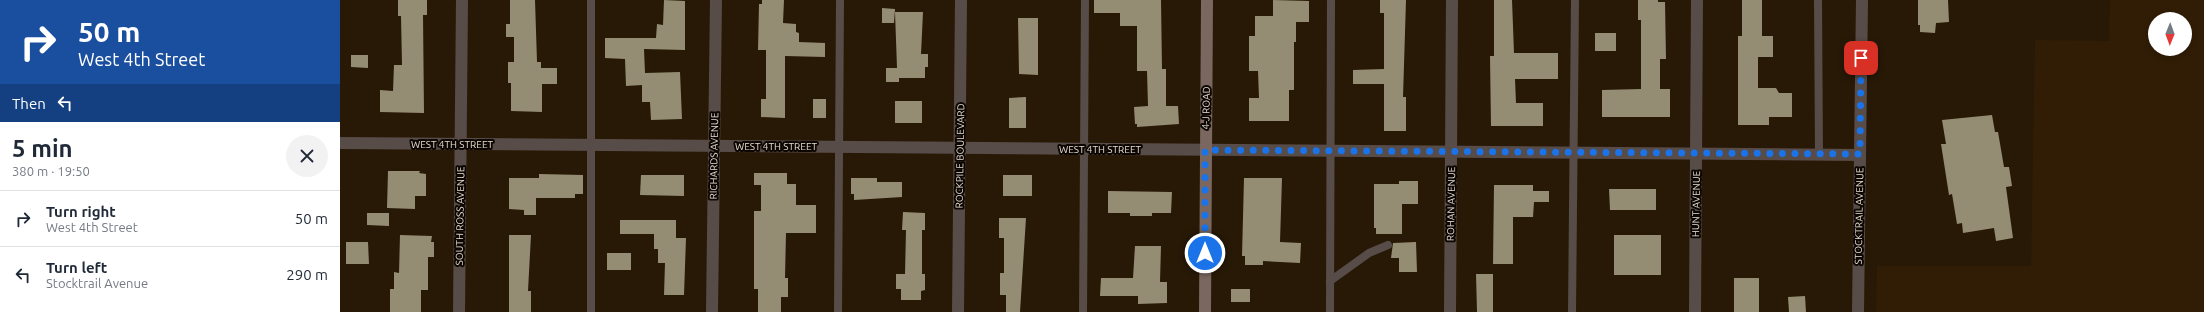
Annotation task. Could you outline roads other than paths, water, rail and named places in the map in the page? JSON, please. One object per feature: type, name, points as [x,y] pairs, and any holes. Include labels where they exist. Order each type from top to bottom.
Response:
[{"type":"main road","name":"4-J ROAD","points":[[1205,312],[1207,0]]},
{"type":"street","name":"SOUTH ROSS AVENUE","points":[[459,312],[462,0]]},
{"type":"street","name":"RICHARDS AVENUE","points":[[712,312],[716,0]]},
{"type":"street","name":"ROCKPILE BOULEVARD","points":[[958,312],[961,148],[961,0]]},
{"type":"street","name":"ROHAN AVENUE","points":[[1450,312],[1452,0]]},
{"type":"street","name":"HUNT AVENUE","points":[[1695,312],[1697,0]]},
{"type":"street","name":"STOCKTRAIL AVENUE","points":[[1858,312],[1862,0]]},
{"type":"street","name":"WEST 4TH STREET","points":[[340,143],[1860,154]]},
{"type":"lane","points":[[591,0],[591,312]]},
{"type":"lane","points":[[838,312],[840,0]]},
{"type":"lane","points":[[1083,312],[1085,0]]},
{"type":"lane","points":[[1330,312],[1331,0]]},
{"type":"lane","points":[[1572,312],[1575,0]]},
{"type":"lane","points":[[1818,0],[1819,154]]},
{"type":"lane","points":[[1330,281],[1369,253],[1388,245]]}]
